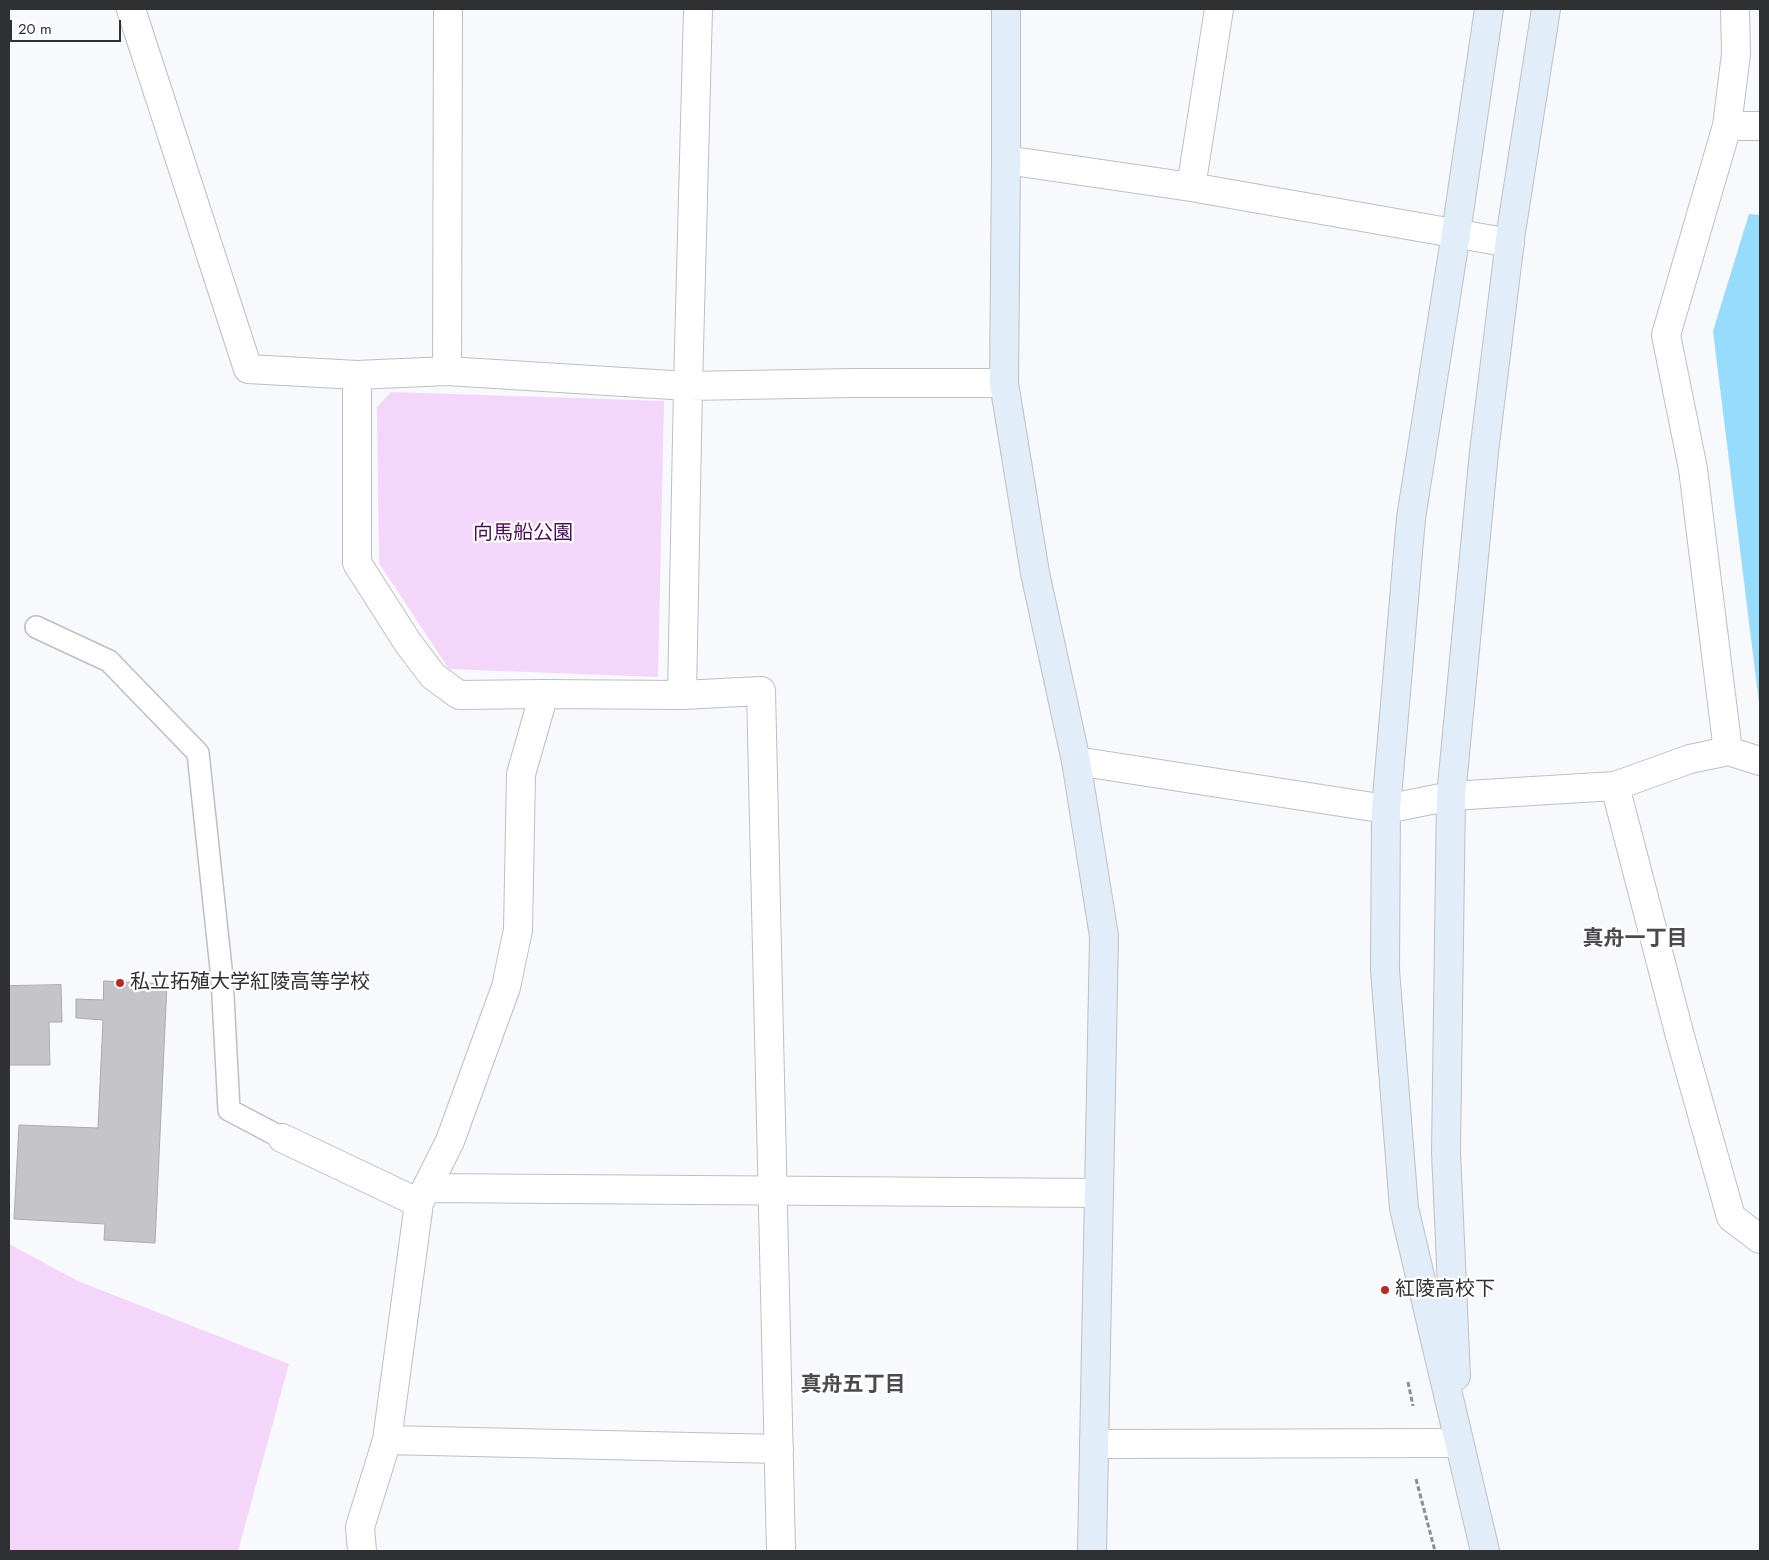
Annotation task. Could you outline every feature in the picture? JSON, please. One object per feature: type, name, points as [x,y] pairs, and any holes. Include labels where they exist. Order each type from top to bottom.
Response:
[{"type":"main road","points":[[1006,9],[1004,383],[1034,573],[1076,762],[1104,936],[1092,1551]]},
{"type":"main road","points":[[1485,1551],[1404,1208],[1385,970],[1386,809],[1410,518],[1456,233],[1489,9]]},
{"type":"main road","points":[[1458,1443],[1446,1152],[1451,796],[1484,452],[1510,243],[1546,9]]},
{"type":"street","points":[[129,9],[248,369],[358,375],[447,371],[688,386],[1004,383]]},
{"type":"street","points":[[447,371],[448,9]]},
{"type":"street","points":[[682,695],[698,9]]},
{"type":"street","points":[[1191,188],[1219,9]]},
{"type":"street","points":[[1728,751],[1693,470],[1666,335],[1727,126],[1736,54],[1735,9]]},
{"type":"street","points":[[1727,126],[1760,126]]},
{"type":"street","points":[[1006,160],[1191,188],[1510,243]]},
{"type":"street","points":[[358,375],[357,563],[408,642],[433,676],[459,695],[682,695],[761,691],[781,1551]]},
{"type":"street","points":[[362,1551],[360,1527],[387,1440],[423,1195],[450,1141],[506,988],[518,930],[521,774],[544,694]]},
{"type":"street","points":[[1076,762],[1386,809],[1451,796],[1615,786],[1690,759],[1728,751],[1760,761]]},
{"type":"street","points":[[1615,786],[1680,1036],[1731,1217],[1760,1239]]},
{"type":"street","points":[[282,1138],[423,1195],[773,1191],[1098,1194]]},
{"type":"street","points":[[387,1440],[779,1449]]},
{"type":"street","points":[[1094,1444],[1458,1443]]},
{"type":"lane","points":[[36,627],[109,661],[198,753],[222,978],[229,1110],[282,1138]]},
{"type":"path","points":[[1416,1478],[1435,1551]]},
{"type":"green space","name":"向馬船公園","points":[[391,392],[664,401],[658,677],[449,669],[379,563],[377,407]]},
{"type":"green space","points":[[9,1244],[78,1281],[289,1364],[238,1551],[9,1551]]},
{"type":"water","points":[[1749,214],[1760,215],[1760,711],[1713,331]]},
{"type":"building","points":[[104,981],[167,984],[155,1243],[104,1240],[105,1224],[14,1219],[19,1125],[98,1128],[103,1020],[76,1018],[76,999],[103,1000]]},
{"type":"building","points":[[61,985],[62,1022],[49,1022],[50,1065],[9,1065],[9,986]]},
{"type":"place","name":"私立拓殖大学紅陵高等学校","points":[[120,983]]},
{"type":"place","name":"紅陵高校下","points":[[1385,1290]]},
{"type":"district","name":"真舟一丁目","points":[[1635,940]]},
{"type":"district","name":"真舟五丁目","points":[[853,1386]]}]
